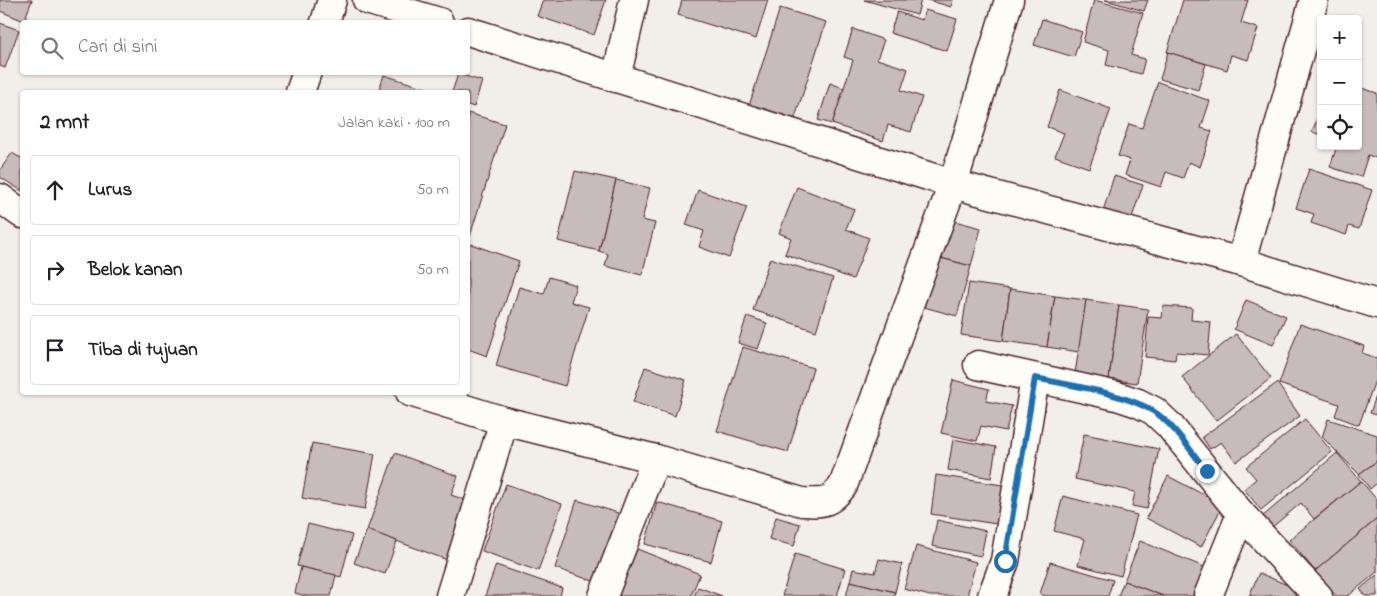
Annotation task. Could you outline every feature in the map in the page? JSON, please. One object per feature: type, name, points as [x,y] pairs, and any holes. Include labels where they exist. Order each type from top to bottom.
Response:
[{"type":"street","points":[[326,20],[332,0]]},
{"type":"street","points":[[367,0],[432,20]]},
{"type":"street","points":[[616,78],[634,0]]},
{"type":"street","points":[[419,395],[504,422],[656,459],[802,502],[821,503],[834,497],[842,486],[953,184],[1009,0]]},
{"type":"street","points":[[1241,262],[1314,0]]},
{"type":"street","points":[[470,33],[953,184],[1241,262],[1377,304]]},
{"type":"street","points":[[301,90],[306,75]]},
{"type":"street","points":[[0,198],[20,213]]},
{"type":"street","points":[[978,365],[1117,396],[1154,411],[1169,425],[1241,514],[1318,596]]},
{"type":"street","points":[[992,596],[1005,561],[1035,378]]},
{"type":"street","points":[[450,596],[504,422]]},
{"type":"street","points":[[603,596],[656,459]]},
{"type":"street","points":[[1208,596],[1241,514]]},
{"type":"building","points":[[0,0],[32,0],[24,20],[0,11]]},
{"type":"building","points":[[543,0],[606,0],[594,35],[537,16]]},
{"type":"building","points":[[682,0],[768,0],[756,39],[678,15]]},
{"type":"building","points":[[864,0],[921,0],[917,15]]},
{"type":"building","points":[[928,0],[953,0],[951,7]]},
{"type":"building","points":[[1094,0],[1143,13],[1131,55],[1145,59],[1141,74],[1106,65],[1109,50],[1083,42]]},
{"type":"building","points":[[1105,0],[1148,0],[1144,11]]},
{"type":"building","points":[[1183,0],[1248,0],[1241,23],[1258,28],[1248,60],[1231,55],[1227,70],[1167,52]]},
{"type":"building","points":[[780,8],[826,22],[794,121],[749,106]]},
{"type":"building","points":[[925,10],[957,19],[947,51],[890,33],[897,12],[922,20]]},
{"type":"building","points":[[1042,19],[1082,32],[1074,57],[1034,45]]},
{"type":"building","points":[[0,23],[19,30],[5,68],[0,66]]},
{"type":"building","points":[[853,29],[884,40],[877,59],[908,69],[901,90],[922,97],[911,132],[888,125],[883,141],[832,124],[853,60],[844,57]]},
{"type":"building","points":[[1168,52],[1206,64],[1198,90],[1160,79]]},
{"type":"building","points":[[384,75],[432,90],[379,90]]},
{"type":"building","points":[[458,75],[482,81],[474,107],[470,106],[470,90],[453,90]]},
{"type":"building","points":[[1158,82],[1210,101],[1201,128],[1212,131],[1200,167],[1189,162],[1183,178],[1166,172],[1161,187],[1125,175],[1130,160],[1118,156],[1129,124],[1142,128]]},
{"type":"building","points":[[830,83],[844,88],[832,124],[818,120]]},
{"type":"building","points":[[1362,88],[1377,93],[1376,158],[1368,155],[1361,177],[1330,167],[1336,150],[1362,150]]},
{"type":"building","points":[[1060,90],[1111,109],[1089,168],[1055,156],[1064,133],[1047,127]]},
{"type":"building","points":[[470,114],[505,124],[470,236]]},
{"type":"building","points":[[1317,119],[1317,134],[1312,132]]},
{"type":"building","points":[[12,153],[20,157],[20,190],[0,177],[0,170]]},
{"type":"building","points":[[1309,169],[1372,190],[1359,229],[1349,226],[1346,235],[1311,223],[1314,214],[1296,208]]},
{"type":"building","points":[[575,171],[616,180],[599,251],[558,241]]},
{"type":"building","points":[[1114,176],[1143,185],[1131,220],[1103,211]]},
{"type":"building","points":[[616,180],[650,188],[642,220],[655,223],[642,275],[605,266],[608,254],[599,251]]},
{"type":"building","points":[[797,187],[854,209],[846,229],[869,238],[853,279],[785,254],[791,238],[779,233]]},
{"type":"building","points":[[698,190],[747,207],[729,258],[699,247],[704,231],[686,225]]},
{"type":"building","points":[[951,220],[981,228],[971,266],[941,258]]},
{"type":"building","points":[[470,244],[519,261],[487,356],[470,350]]},
{"type":"building","points":[[933,256],[971,266],[957,316],[920,306]]},
{"type":"building","points":[[770,258],[833,278],[816,331],[753,310]]},
{"type":"building","points":[[549,277],[576,285],[571,302],[589,307],[565,386],[496,366],[519,287],[544,294]]},
{"type":"building","points":[[969,283],[1010,289],[1003,341],[961,335]]},
{"type":"building","points":[[1010,289],[1055,296],[1047,347],[1003,341]]},
{"type":"building","points":[[1055,296],[1086,300],[1079,352],[1047,347]]},
{"type":"building","points":[[1086,300],[1119,305],[1109,379],[1075,374]]},
{"type":"building","points":[[1246,300],[1286,316],[1273,345],[1234,329]]},
{"type":"building","points":[[1119,305],[1148,309],[1137,383],[1109,379]]},
{"type":"building","points":[[1163,306],[1192,308],[1191,320],[1211,322],[1208,355],[1176,352],[1175,360],[1145,357],[1148,317],[1162,318]]},
{"type":"building","points":[[747,316],[767,323],[758,349],[738,343]]},
{"type":"building","points":[[1300,324],[1364,346],[1362,353],[1377,358],[1377,375],[1359,425],[1335,416],[1339,404],[1279,384]]},
{"type":"building","points":[[1236,334],[1271,378],[1216,421],[1182,377]]},
{"type":"building","points":[[743,347],[813,368],[788,452],[717,431]]},
{"type":"building","points":[[645,367],[686,380],[675,416],[633,402]]},
{"type":"building","points":[[953,380],[989,389],[986,401],[1012,406],[1006,431],[981,426],[977,441],[941,433]]},
{"type":"building","points":[[1277,383],[1300,416],[1236,462],[1221,442],[1210,449],[1202,437]]},
{"type":"building","points":[[1377,393],[1377,415],[1370,413]]},
{"type":"building","points":[[1305,419],[1332,452],[1261,510],[1244,489],[1256,479],[1246,467]]},
{"type":"building","points":[[1328,419],[1377,435],[1377,461],[1359,474],[1322,437]]},
{"type":"building","points":[[1084,434],[1159,449],[1147,509],[1132,506],[1135,492],[1075,479]]},
{"type":"building","points":[[953,439],[996,447],[991,478],[948,470]]},
{"type":"building","points":[[312,443],[375,454],[365,509],[302,498]]},
{"type":"building","points":[[395,453],[458,476],[451,495],[472,502],[450,561],[367,530]]},
{"type":"building","points":[[1337,453],[1361,481],[1314,519],[1301,503],[1271,528],[1262,517]]},
{"type":"building","points":[[1377,461],[1377,483],[1370,489],[1359,474]]},
{"type":"building","points":[[936,475],[1009,486],[1003,525],[931,514]]},
{"type":"building","points":[[1168,476],[1223,505],[1201,547],[1146,518]]},
{"type":"building","points":[[1361,481],[1377,500],[1377,519],[1315,571],[1289,540]]},
{"type":"building","points":[[506,484],[562,504],[538,571],[482,551]]},
{"type":"building","points":[[1063,496],[1137,515],[1121,576],[1078,565],[1085,539],[1054,531]]},
{"type":"building","points":[[577,500],[618,513],[596,582],[555,568]]},
{"type":"building","points":[[657,502],[722,521],[711,562],[645,544]]},
{"type":"building","points":[[776,517],[800,524],[794,546],[769,539]]},
{"type":"building","points":[[1377,519],[1377,572],[1348,596],[1336,596],[1315,571]]},
{"type":"building","points":[[937,520],[986,531],[981,556],[932,546]]},
{"type":"building","points":[[308,524],[352,535],[341,577],[297,566]]},
{"type":"building","points":[[367,530],[397,541],[385,574],[354,563]]},
{"type":"building","points":[[1140,541],[1214,571],[1204,596],[1163,596],[1124,581]]},
{"type":"building","points":[[916,546],[976,562],[967,596],[930,596],[904,589]]},
{"type":"building","points":[[637,549],[700,574],[691,596],[618,596]]},
{"type":"building","points":[[795,554],[845,569],[837,596],[782,596]]},
{"type":"building","points":[[879,559],[902,564],[895,592],[850,581],[853,569],[875,573]]},
{"type":"building","points":[[1050,562],[1113,580],[1108,596],[1046,596],[1040,594]]},
{"type":"building","points":[[496,565],[562,588],[560,596],[485,596]]},
{"type":"building","points":[[301,567],[336,575],[331,596],[305,596],[295,593]]},
{"type":"building","points":[[1259,573],[1311,595],[1249,596]]},
{"type":"building","points":[[1377,575],[1377,596],[1366,596],[1360,589]]},
{"type":"building","points":[[850,581],[895,592],[894,596],[846,596]]},
{"type":"building","points":[[1124,581],[1163,596],[1118,596]]},
{"type":"building","points":[[698,587],[722,596],[694,596]]},
{"type":"route","points":[[1005,561],[1035,378],[1117,396],[1154,411],[1169,425],[1207,471]]}]
